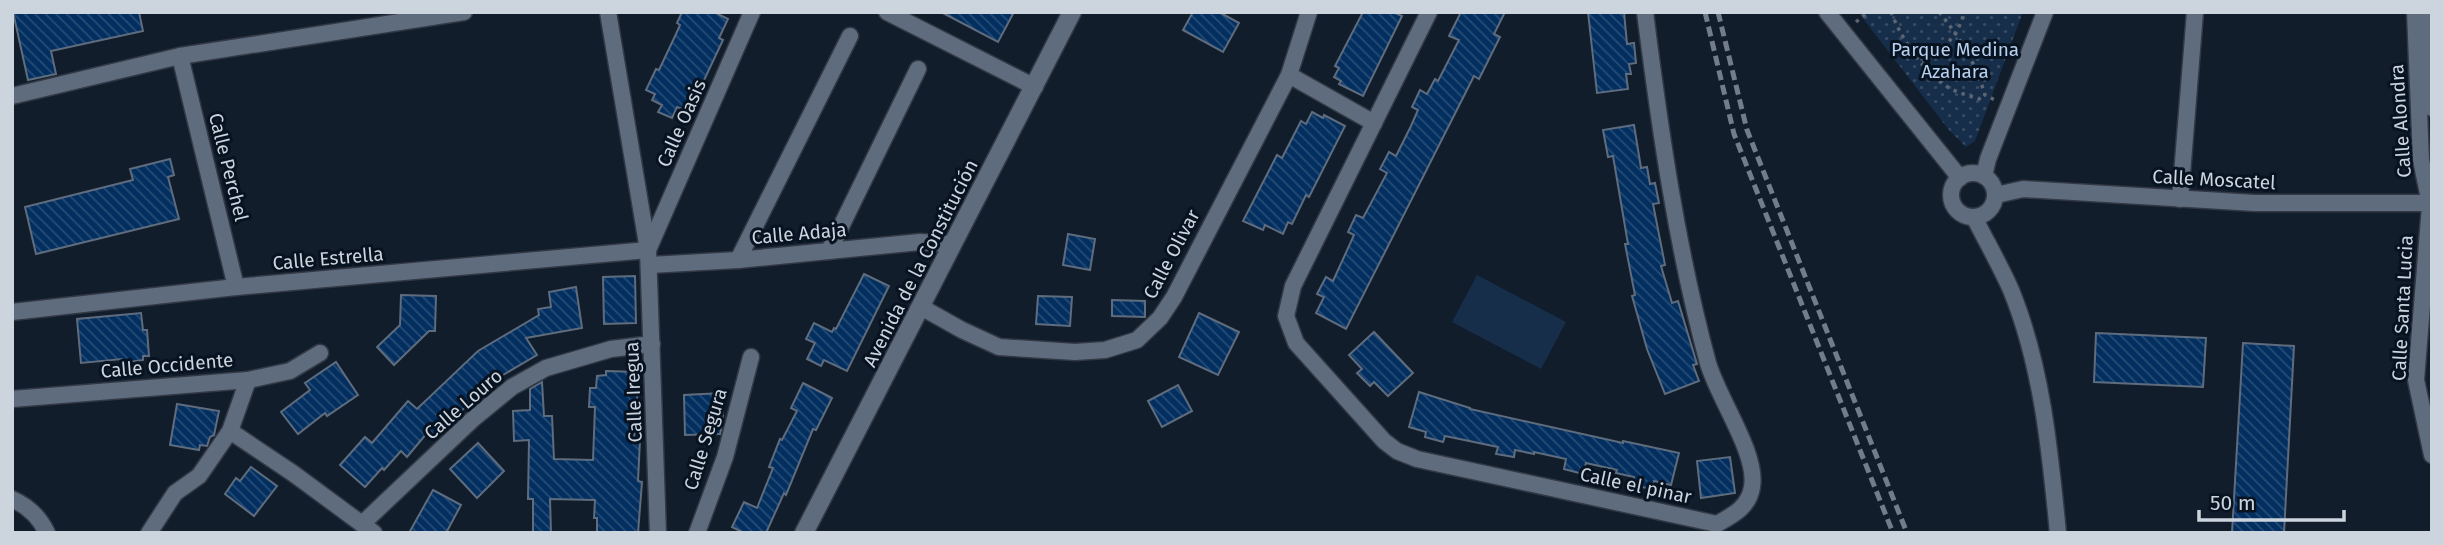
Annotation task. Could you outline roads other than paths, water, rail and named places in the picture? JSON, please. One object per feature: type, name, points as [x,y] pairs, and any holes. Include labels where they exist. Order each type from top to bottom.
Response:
[{"type":"main road","name":"Avenida de la Constitución","points":[[804,533],[1072,12]]},
{"type":"street","points":[[12,96],[180,57],[464,12]]},
{"type":"street","name":"Calle Iregua","points":[[608,12],[649,257],[657,533]]},
{"type":"street","name":"Calle Oasis","points":[[649,257],[752,12]]},
{"type":"street","points":[[887,12],[1035,87]]},
{"type":"street","name":"Calle Olivar","points":[[921,307],[962,330],[999,346],[1075,352],[1105,350],[1137,340],[1160,318],[1174,297],[1289,75],[1308,12]]},
{"type":"street","name":"Calle el pinar","points":[[1430,12],[1293,286],[1286,316],[1296,343],[1384,441],[1397,451],[1430,462],[1717,524],[1740,512],[1752,488],[1751,463],[1710,370],[1690,298],[1645,12]]},
{"type":"street","points":[[1827,12],[1960,178]]},
{"type":"street","points":[[1984,176],[1988,159],[2045,12]]},
{"type":"street","points":[[2180,199],[2195,12]]},
{"type":"street","name":"Calle Alondra","points":[[2415,12],[2421,160],[2431,203]]},
{"type":"street","name":"Calle Alondra","points":[[2428,12],[2432,107]]},
{"type":"street","points":[[738,260],[850,36]]},
{"type":"street","name":"Calle Perchel","points":[[180,57],[236,287]]},
{"type":"street","points":[[829,251],[918,69]]},
{"type":"street","points":[[1289,75],[1374,123]]},
{"type":"street","points":[[1972,173],[1984,176],[1992,183],[1996,195],[1992,208],[1981,216],[1961,214],[1953,203],[1952,189],[1960,178],[1972,173]]},
{"type":"street","name":"Calle Alondra","points":[[2431,203],[2432,181]]},
{"type":"street","name":"Calle Moscatel","points":[[1996,195],[2024,189],[2255,203],[2431,203]]},
{"type":"street","name":"Calle Santa Lucia","points":[[2431,203],[2416,380],[2431,449]]},
{"type":"street","points":[[1974,217],[2010,289],[2034,363],[2052,471],[2058,533]]},
{"type":"street","name":"Calle Adaja","points":[[649,257],[738,260],[920,242],[952,244]]},
{"type":"street","name":"Calle Estrella","points":[[12,312],[236,287],[649,257]]},
{"type":"street","name":"Calle Louro","points":[[368,528],[474,419],[512,387],[546,368],[611,349],[652,344]]},
{"type":"street","name":"Calle Occidente","points":[[12,399],[248,380],[290,371],[320,353]]},
{"type":"street","name":"Calle Segura","points":[[697,533],[725,457],[751,357]]},
{"type":"street","points":[[149,533],[175,493],[199,476],[230,431],[248,380]]},
{"type":"street","points":[[230,431],[368,528]]},
{"type":"street","points":[[12,499],[26,505],[41,521],[47,533]]},
{"type":"railway","points":[[1705,12],[1734,134],[1893,533]]},
{"type":"railway","points":[[1718,12],[1747,130],[1907,533]]},
{"type":"park label","name":"Parque Medina Azahara","points":[[1955,60]]}]
